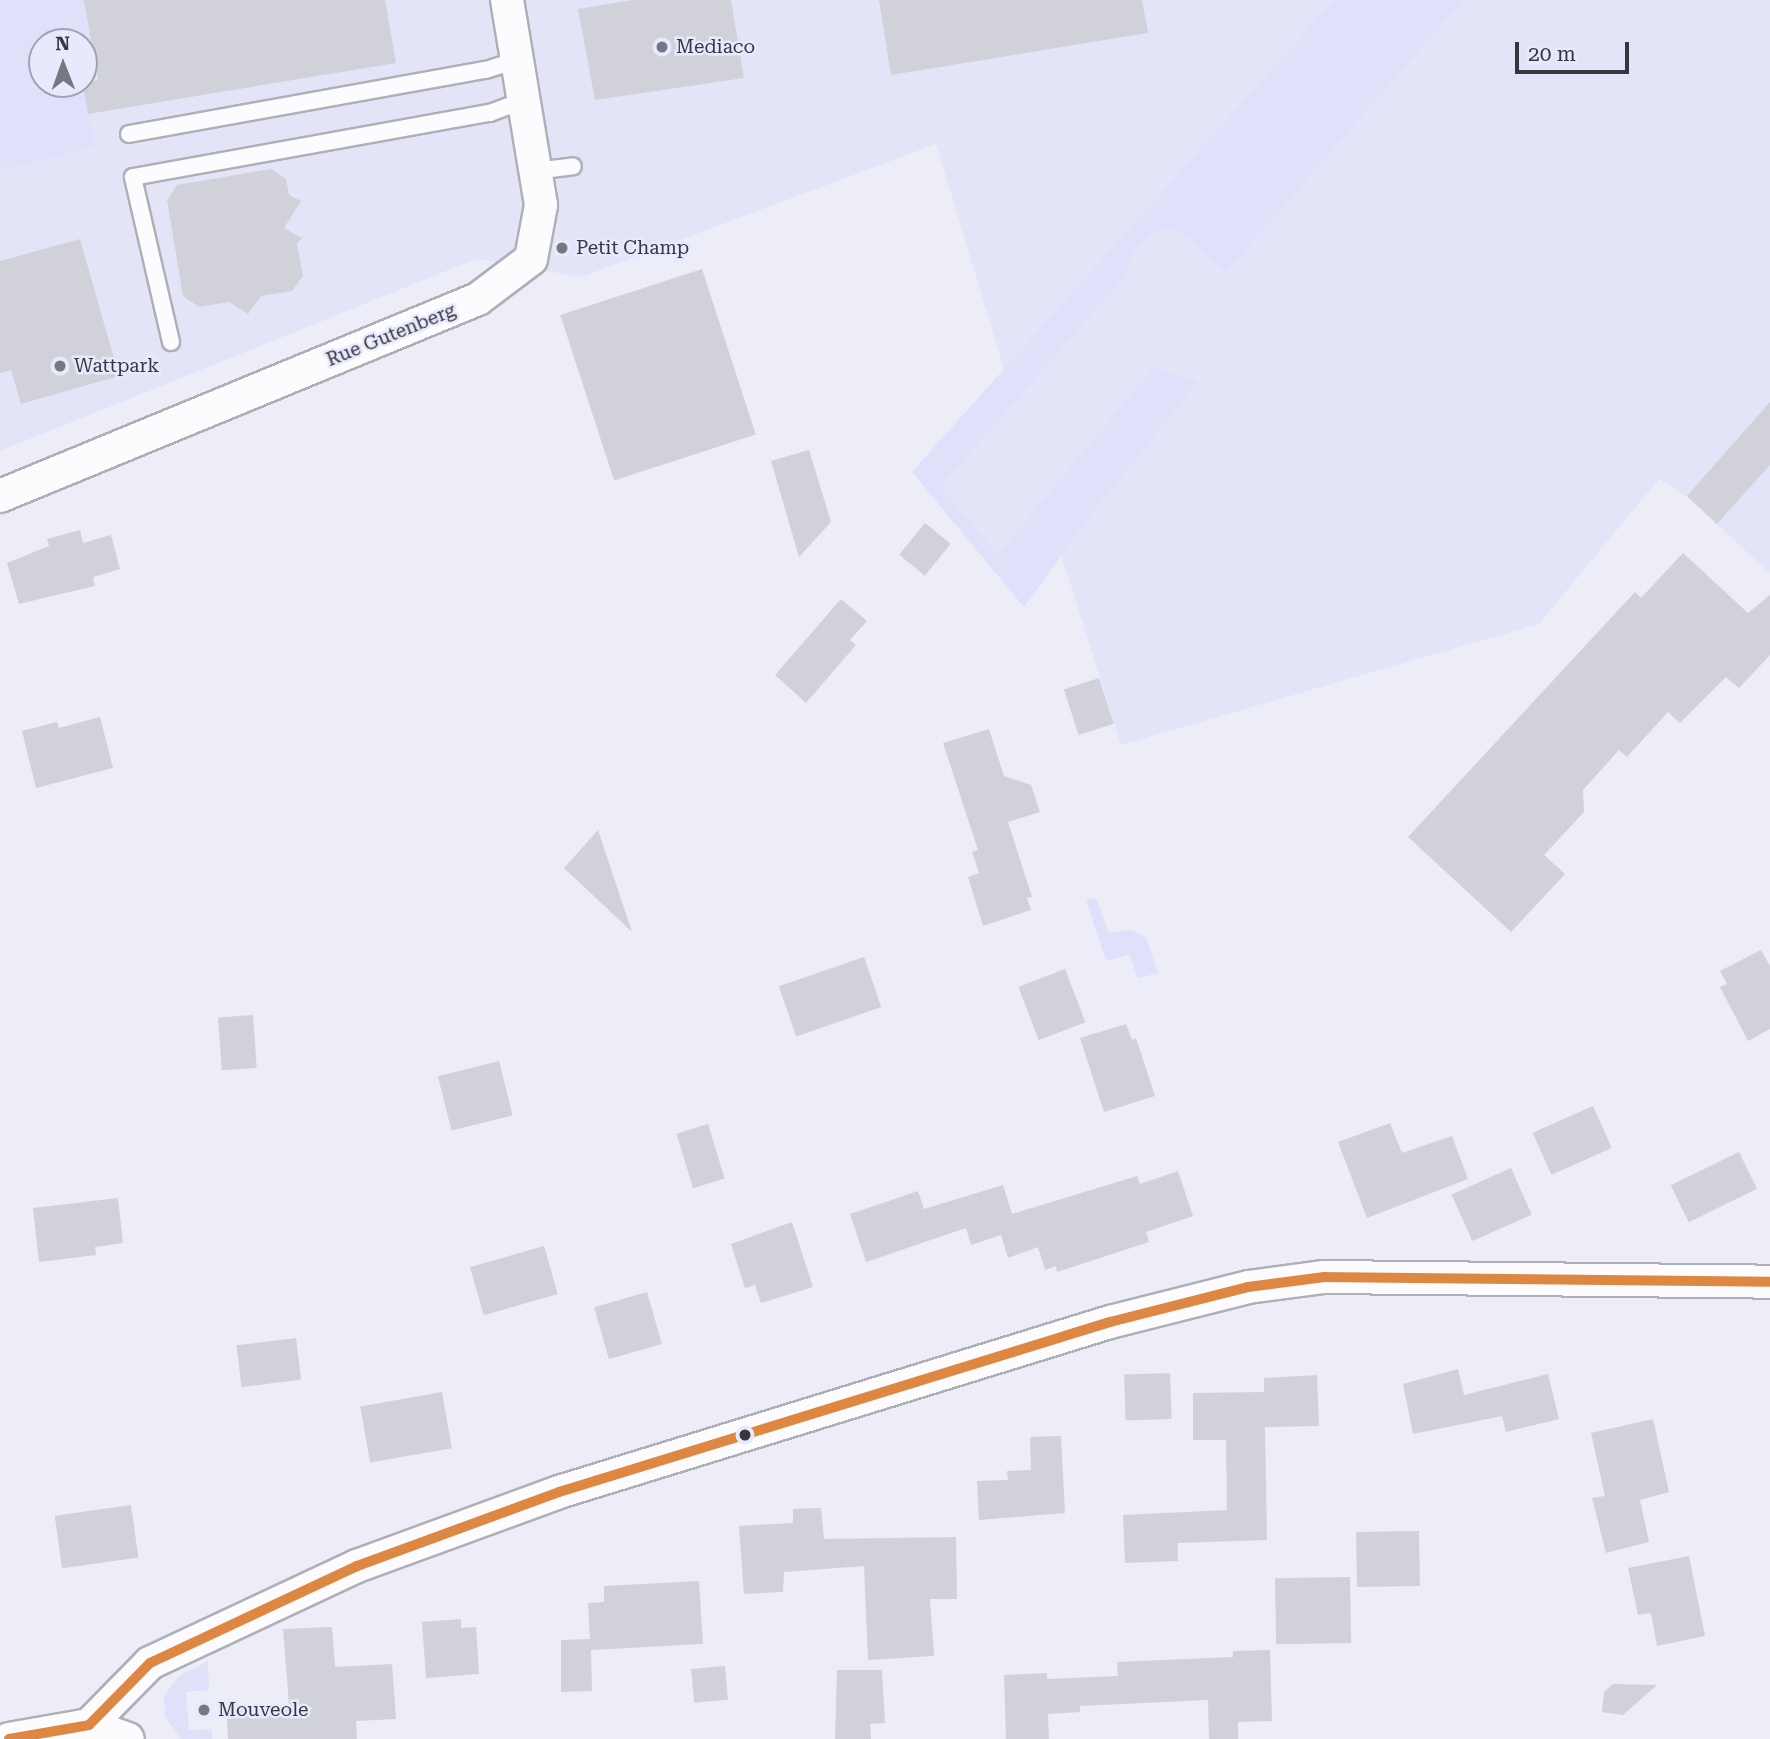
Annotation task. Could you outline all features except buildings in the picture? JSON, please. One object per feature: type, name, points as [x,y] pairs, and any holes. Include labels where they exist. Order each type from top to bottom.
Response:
[{"type":"street","name":"Rue Gutenberg","points":[[2,491],[478,299],[531,259],[541,205],[507,0]]},
{"type":"street","points":[[89,1725],[150,1663],[356,1566],[559,1492],[1110,1322],[1248,1287],[1324,1278],[1770,1282]]},
{"type":"street","points":[[9,1739],[89,1725],[128,1739]]},
{"type":"lane","points":[[129,134],[486,70],[517,60]]},
{"type":"lane","points":[[171,342],[133,177],[490,113],[524,100]]},
{"type":"lane","points":[[535,171],[573,166]]},
{"type":"shaded area","points":[[0,0],[1770,0],[1770,573],[1687,497],[1659,479],[1539,624],[1121,745],[1061,554],[1024,607],[912,472],[1004,369],[936,144],[582,277],[476,259],[0,451]]},
{"type":"shaded area","points":[[0,0],[84,0],[89,28],[28,28],[28,98],[85,98],[94,147],[0,170]]},
{"type":"shaded area","points":[[1334,0],[1463,0],[1226,272],[1179,230],[1155,230],[1134,251],[1125,276],[940,487],[998,554],[1154,367],[1198,382],[1095,509],[1024,607],[912,472]]},
{"type":"shaded area","points":[[1096,898],[1109,933],[1131,930],[1146,937],[1158,973],[1138,978],[1129,955],[1106,961],[1086,900]]},
{"type":"shaded area","points":[[208,1661],[209,1690],[186,1692],[189,1730],[212,1729],[212,1739],[181,1739],[165,1716],[164,1696],[179,1676]]},
{"type":"transit line","points":[[89,1725],[150,1663],[357,1566],[559,1492],[1110,1322],[1248,1287],[1324,1277],[1770,1282]]},
{"type":"transit line","points":[[9,1739],[89,1725]]},
{"type":"place","name":"Mediaco","points":[[662,47]]},
{"type":"place","name":"Petit Champ","points":[[562,248]]},
{"type":"place","name":"Wattpark","points":[[60,366]]},
{"type":"place","name":"Mouveole","points":[[204,1710]]}]
